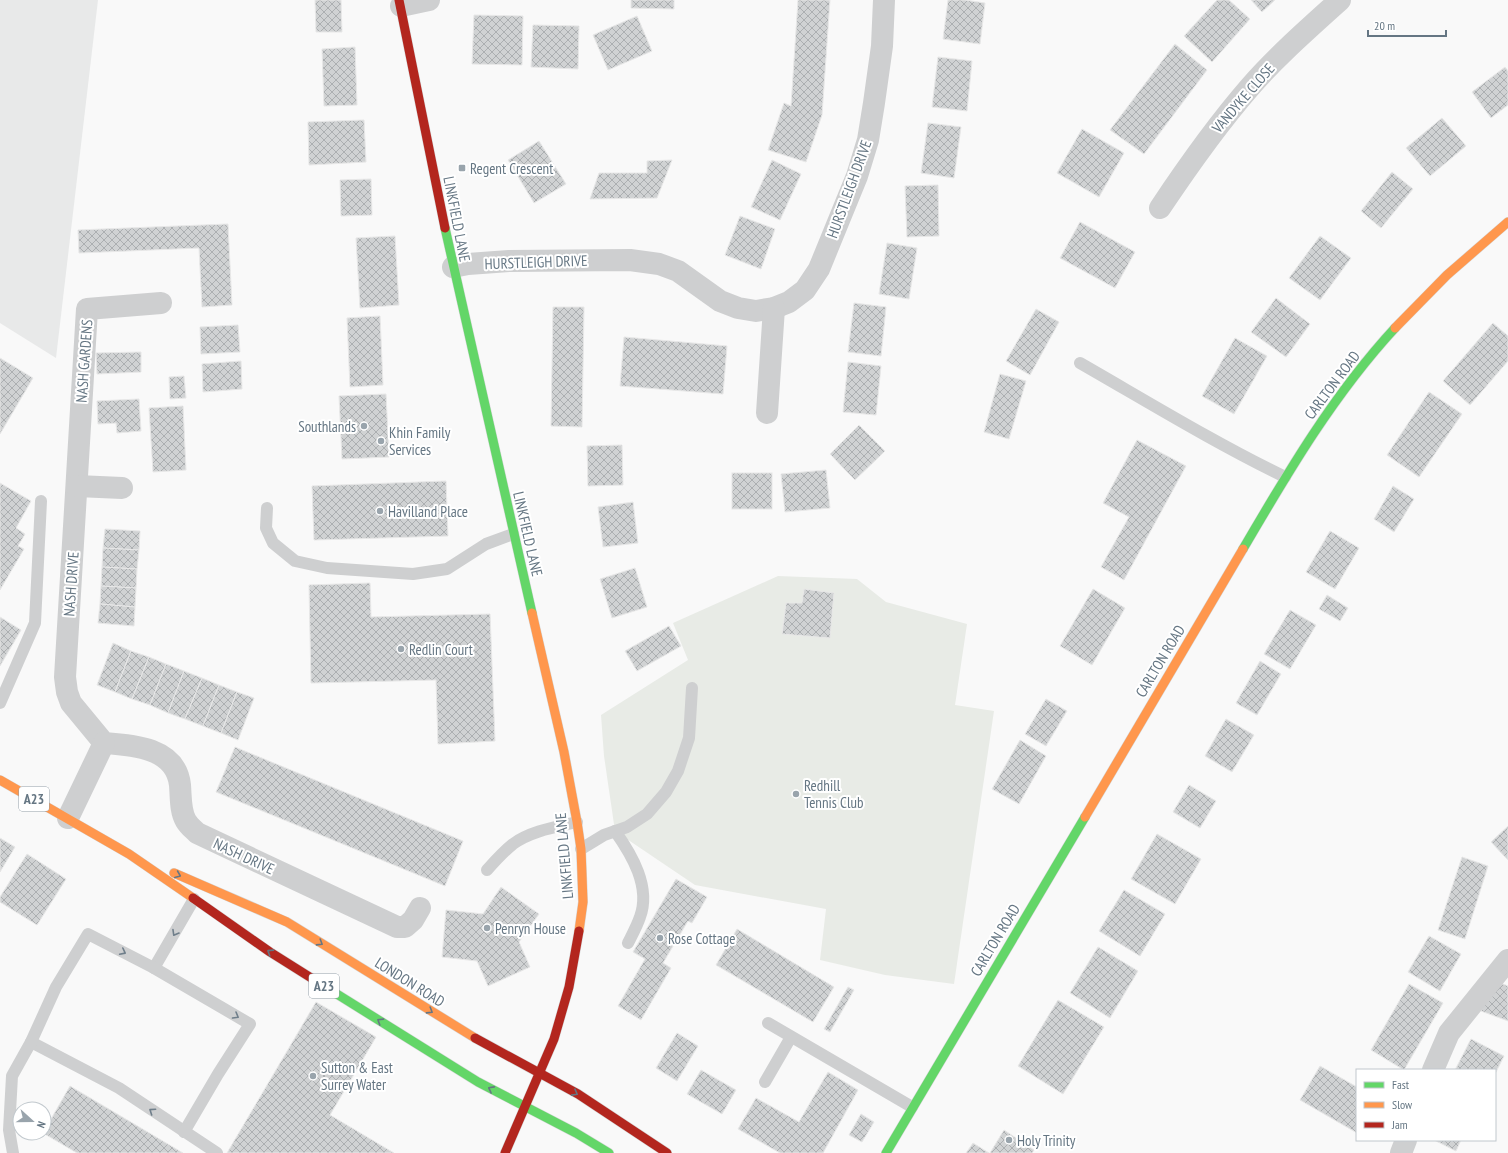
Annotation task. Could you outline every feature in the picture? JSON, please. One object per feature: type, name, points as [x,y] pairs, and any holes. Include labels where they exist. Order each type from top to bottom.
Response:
[{"type":"street","points":[[400,3],[429,0]]},
{"type":"street","name":"HURSTLEIGH DRIVE","points":[[452,267],[468,264],[509,261],[630,260],[659,264],[678,271],[720,301],[738,308],[756,311],[774,308],[789,302],[804,290],[819,269],[857,176],[868,140],[873,110],[882,46],[884,0]]},
{"type":"street","name":"VANDYKE CLOSE","points":[[1160,208],[1211,136],[1250,87],[1293,43],[1340,0]]},
{"type":"street","name":"LINKFIELD LANE","points":[[400,3],[452,267],[564,752],[581,849],[583,902],[577,949],[568,988],[554,1039],[505,1153]]},
{"type":"street","name":"CARLTON ROAD","points":[[886,1153],[1286,477],[1318,426],[1355,375],[1403,320],[1438,284],[1508,222]]},
{"type":"street","name":"NASH GARDENS","points":[[74,532],[81,391],[87,309],[161,303]]},
{"type":"street","points":[[767,412],[774,308]]},
{"type":"street","points":[[77,486],[122,488]]},
{"type":"street","name":"NASH DRIVE","points":[[74,532],[65,677],[67,692],[71,703],[104,743],[131,745],[156,752],[173,764],[180,783],[180,802],[186,821],[197,833],[397,927],[405,927],[413,920],[420,908]]},
{"type":"street","points":[[68,818],[104,743]]},
{"type":"street","name":"LONDON ROAD","points":[[0,780],[129,854],[270,952],[478,1082],[576,1133],[608,1153]]},
{"type":"street","name":"LONDON ROAD","points":[[129,854],[287,922],[471,1036],[578,1094],[667,1153]]},
{"type":"street","points":[[1433,1069],[1449,1033],[1508,960]]},
{"type":"street","points":[[1401,1153],[1406,1141]]},
{"type":"lane","points":[[1080,363],[1249,460],[1286,477]]},
{"type":"lane","points":[[0,703],[35,623],[42,500]]},
{"type":"lane","points":[[267,508],[266,528],[273,543],[295,561],[327,568],[413,574],[447,569],[486,544],[513,534]]},
{"type":"lane","points":[[581,849],[604,835],[627,827],[647,814],[666,792],[678,771],[689,738],[692,688]]},
{"type":"lane","points":[[487,870],[500,856],[529,836],[577,822]]},
{"type":"lane","points":[[614,832],[624,844],[636,865],[642,887],[640,916],[628,943]]},
{"type":"lane","points":[[154,968],[194,899]]},
{"type":"lane","points":[[13,1153],[8,1130],[12,1076],[31,1042],[56,987],[88,934],[154,968],[250,1024],[218,1074],[184,1132]]},
{"type":"lane","points":[[768,1023],[912,1107]]},
{"type":"lane","points":[[765,1082],[791,1037]]},
{"type":"lane","points":[[31,1042],[119,1088],[217,1153]]},
{"type":"shaded area","points":[[0,0],[98,0],[56,358],[0,323]]},
{"type":"shaded area","name":"Redhill Tennis Club","points":[[778,576],[857,579],[886,602],[967,624],[955,705],[994,711],[954,984],[885,975],[820,960],[826,909],[695,885],[615,831],[604,756],[601,715],[688,660],[673,623]]},
{"type":"building","points":[[315,0],[341,0],[342,32],[316,32]]},
{"type":"building","points":[[631,0],[674,0],[674,9],[631,8]]},
{"type":"building","points":[[798,0],[830,0],[822,115],[806,162],[768,150],[784,103],[791,106]]},
{"type":"building","points":[[948,0],[965,0],[985,3],[980,44],[943,39]]},
{"type":"building","points":[[1217,0],[1229,0],[1250,19],[1212,62],[1184,36]]},
{"type":"building","points":[[1251,0],[1275,0],[1262,12]]},
{"type":"building","points":[[474,15],[523,16],[522,65],[472,64]]},
{"type":"building","points":[[637,16],[652,51],[608,70],[593,35]]},
{"type":"building","points":[[533,25],[579,26],[578,69],[531,67]]},
{"type":"building","points":[[1175,44],[1207,70],[1144,154],[1110,130]]},
{"type":"building","points":[[355,47],[357,105],[324,106],[322,49]]},
{"type":"building","points":[[938,57],[972,61],[967,111],[932,107]]},
{"type":"building","points":[[1505,67],[1508,71],[1508,105],[1491,118],[1472,92]]},
{"type":"building","points":[[1442,118],[1466,146],[1430,176],[1406,148]]},
{"type":"building","points":[[364,120],[366,162],[309,165],[308,122]]},
{"type":"building","points":[[928,123],[961,127],[954,178],[921,173]]},
{"type":"building","points":[[1082,129],[1124,153],[1099,197],[1057,173]]},
{"type":"building","points":[[539,141],[566,184],[534,203],[508,160]]},
{"type":"building","points":[[672,160],[657,198],[590,199],[599,173],[647,173],[647,161]]},
{"type":"building","points":[[772,160],[801,174],[780,220],[751,207]]},
{"type":"building","points":[[1392,172],[1413,189],[1381,228],[1361,211]]},
{"type":"building","points":[[371,179],[372,215],[341,216],[340,180]]},
{"type":"building","points":[[938,185],[939,236],[907,237],[905,186]]},
{"type":"building","points":[[740,216],[775,229],[761,269],[725,255]]},
{"type":"building","points":[[1080,222],[1135,252],[1115,288],[1060,258]]},
{"type":"building","points":[[228,224],[232,305],[202,307],[199,248],[79,253],[78,230]]},
{"type":"building","points":[[395,236],[399,305],[360,308],[356,238]]},
{"type":"building","points":[[1320,236],[1351,258],[1320,300],[1289,278]]},
{"type":"building","points":[[887,243],[917,248],[909,299],[879,294]]},
{"type":"building","points":[[1276,298],[1310,324],[1286,357],[1251,332]]},
{"type":"building","points":[[854,303],[886,307],[881,356],[848,352]]},
{"type":"building","points":[[553,307],[584,307],[582,427],[551,426]]},
{"type":"building","points":[[1036,309],[1059,322],[1030,375],[1006,361]]},
{"type":"building","points":[[380,316],[383,385],[350,387],[347,318]]},
{"type":"building","points":[[1493,323],[1508,336],[1508,361],[1470,405],[1443,381]]},
{"type":"building","points":[[238,325],[240,352],[201,354],[200,327]]},
{"type":"building","points":[[624,337],[727,346],[723,394],[620,386]]},
{"type":"building","points":[[1235,338],[1267,356],[1234,414],[1202,396]]},
{"type":"building","points":[[141,352],[141,372],[97,374],[96,353]]},
{"type":"building","points":[[0,358],[33,378],[0,434]]},
{"type":"building","points":[[241,361],[242,389],[203,392],[202,364]]},
{"type":"building","points":[[848,362],[881,366],[876,415],[843,412]]},
{"type":"building","points":[[1000,374],[1026,381],[1009,439],[984,432]]},
{"type":"building","points":[[184,376],[186,398],[170,399],[169,377]]},
{"type":"building","points":[[1429,392],[1462,414],[1419,477],[1387,455]]},
{"type":"building","name":"Southlands","points":[[386,394],[389,457],[342,459],[339,396]]},
{"type":"building","points":[[139,399],[141,431],[117,433],[116,423],[98,424],[97,401]]},
{"type":"building","points":[[183,406],[186,470],[153,472],[149,408]]},
{"type":"building","points":[[859,425],[885,451],[855,480],[830,454]]},
{"type":"building","points":[[1137,440],[1186,466],[1124,580],[1101,567],[1129,517],[1103,503]]},
{"type":"building","points":[[622,445],[623,485],[588,486],[587,446]]},
{"type":"building","points":[[826,470],[830,508],[785,512],[781,474]]},
{"type":"building","points":[[732,473],[772,473],[772,509],[732,509]]},
{"type":"building","name":"Havilland Place","points":[[446,481],[448,536],[314,540],[312,486]]},
{"type":"building","points":[[0,483],[31,501],[16,528],[25,534],[18,546],[24,549],[0,590]]},
{"type":"building","points":[[1393,486],[1414,499],[1394,532],[1374,519]]},
{"type":"building","points":[[633,502],[638,543],[603,547],[598,507]]},
{"type":"building","points":[[105,529],[140,531],[139,550],[103,548]]},
{"type":"building","points":[[1330,531],[1359,548],[1335,589],[1306,572]]},
{"type":"building","points":[[103,548],[139,550],[137,569],[102,567]]},
{"type":"building","points":[[102,567],[137,569],[136,588],[101,586]]},
{"type":"building","points":[[635,568],[647,607],[612,618],[600,579]]},
{"type":"building","name":"Redlin Court","points":[[370,583],[371,617],[490,614],[495,741],[438,744],[436,680],[311,683],[309,585]]},
{"type":"building","points":[[101,586],[136,588],[135,607],[100,604]]},
{"type":"building","points":[[804,589],[834,593],[830,638],[782,634],[786,603],[802,603]]},
{"type":"building","points":[[1093,589],[1125,608],[1092,665],[1060,646]]},
{"type":"building","points":[[1327,595],[1348,608],[1340,621],[1319,609]]},
{"type":"building","points":[[100,604],[135,607],[134,626],[98,623]]},
{"type":"building","points":[[1290,610],[1316,625],[1290,669],[1264,654]]},
{"type":"building","points":[[0,617],[21,630],[0,666]]},
{"type":"building","points":[[669,626],[681,646],[637,671],[625,651]]},
{"type":"building","points":[[113,643],[131,651],[115,692],[97,685]]},
{"type":"building","points":[[131,651],[149,657],[132,699],[115,692]]},
{"type":"building","points":[[149,657],[166,664],[150,705],[132,699]]},
{"type":"building","points":[[1260,661],[1281,674],[1257,715],[1236,703]]},
{"type":"building","points":[[166,664],[184,671],[168,713],[150,705]]},
{"type":"building","points":[[184,671],[202,678],[185,719],[168,713]]},
{"type":"building","points":[[202,678],[219,685],[203,726],[185,719]]},
{"type":"building","points":[[219,685],[237,692],[221,733],[203,726]]},
{"type":"building","points":[[237,692],[254,698],[238,740],[221,733]]},
{"type":"building","points":[[1046,699],[1067,711],[1046,746],[1025,734]]},
{"type":"building","points":[[1226,719],[1254,735],[1232,772],[1205,756]]},
{"type":"building","points":[[1020,740],[1046,756],[1019,804],[992,789]]},
{"type":"building","points":[[235,747],[463,841],[445,886],[216,792]]},
{"type":"building","points":[[1189,785],[1216,801],[1200,828],[1173,812]]},
{"type":"building","points":[[1508,826],[1508,860],[1491,842]]},
{"type":"building","points":[[1157,834],[1201,859],[1175,904],[1131,879]]},
{"type":"building","points":[[0,838],[15,847],[0,872]]},
{"type":"building","points":[[27,854],[66,879],[37,925],[0,902],[0,897]]},
{"type":"building","points":[[1462,857],[1488,866],[1465,939],[1438,930]]},
{"type":"building","name":"Rose Cottage","points":[[676,879],[707,897],[692,923],[688,921],[663,963],[671,968],[641,1020],[618,1006],[645,959],[633,952]]},
{"type":"building","name":"Penryn House","points":[[501,887],[539,914],[519,942],[530,967],[488,986],[477,961],[442,957],[446,910],[483,914]]},
{"type":"building","points":[[1124,890],[1165,914],[1140,956],[1099,931]]},
{"type":"building","points":[[737,929],[834,987],[813,1022],[716,965]]},
{"type":"building","points":[[1429,936],[1461,954],[1440,991],[1408,972]]},
{"type":"building","points":[[1098,947],[1138,971],[1110,1018],[1070,993]]},
{"type":"building","points":[[1493,980],[1508,986],[1508,1021],[1481,1011]]},
{"type":"building","points":[[1409,984],[1443,1003],[1405,1069],[1371,1050]]},
{"type":"building","points":[[848,987],[854,990],[830,1032],[824,1029]]},
{"type":"building","points":[[1058,1000],[1104,1027],[1063,1094],[1018,1066]]},
{"type":"building","name":"Sutton & East Surrey Water","points":[[316,1002],[376,1037],[330,1115],[394,1153],[227,1153]]},
{"type":"building","points":[[677,1033],[698,1046],[677,1081],[656,1068]]},
{"type":"building","points":[[1471,1039],[1504,1056],[1496,1072],[1496,1069],[1456,1069]]},
{"type":"building","points":[[1320,1066],[1356,1086],[1356,1132],[1300,1100]]},
{"type":"building","points":[[701,1070],[736,1090],[722,1114],[687,1094]]},
{"type":"building","points":[[828,1072],[858,1090],[823,1153],[780,1153],[738,1129],[756,1098],[799,1122]]},
{"type":"building","points":[[70,1086],[183,1153],[77,1153],[52,1138],[52,1117]]},
{"type":"building","points":[[861,1114],[874,1122],[862,1142],[849,1135]]},
{"type":"building","name":"Holy Trinity","points":[[1004,1130],[1034,1150],[1032,1153],[990,1153]]},
{"type":"building","points":[[1436,1141],[1461,1141],[1456,1151]]},
{"type":"building","name":"Holy Trinity","points":[[973,1143],[989,1153],[966,1153]]},
{"type":"traffic: fast","points":[[445,228],[532,613]]},
{"type":"traffic: fast","points":[[1243,549],[1313,434],[1352,380],[1395,328]]},
{"type":"traffic: fast","points":[[886,1153],[1085,817]]},
{"type":"traffic: fast","points":[[332,991],[478,1082],[576,1133],[609,1153]]},
{"type":"traffic: slow","points":[[1395,328],[1447,275],[1508,222]]},
{"type":"traffic: slow","points":[[1085,817],[1243,549]]},
{"type":"traffic: slow","points":[[532,613],[564,752],[581,849],[583,902],[579,931]]},
{"type":"traffic: slow","points":[[0,780],[129,854],[193,898]]},
{"type":"traffic: slow","points":[[174,873],[287,922],[475,1038]]},
{"type":"traffic: jam","points":[[399,0],[445,228]]},
{"type":"traffic: jam","points":[[193,898],[270,952],[332,991]]},
{"type":"traffic: jam","points":[[505,1153],[554,1039],[569,987],[579,931]]},
{"type":"traffic: jam","points":[[475,1038],[578,1094],[667,1153]]},
{"type":"place","name":"Regent Crescent","points":[[462,168]]},
{"type":"place","name":"Southlands","points":[[364,426]]},
{"type":"place","name":"Khin Family Services","points":[[381,441]]},
{"type":"place","name":"Havilland Place","points":[[380,511]]},
{"type":"place","name":"Redlin Court","points":[[401,649]]},
{"type":"place","name":"Redhill Tennis Club","points":[[796,794]]},
{"type":"place","name":"Penryn House","points":[[487,928]]},
{"type":"place","name":"Rose Cottage","points":[[660,938]]},
{"type":"place","name":"Sutton & East Surrey Water","points":[[313,1076]]},
{"type":"place","name":"Holy Trinity","points":[[1009,1140]]}]
